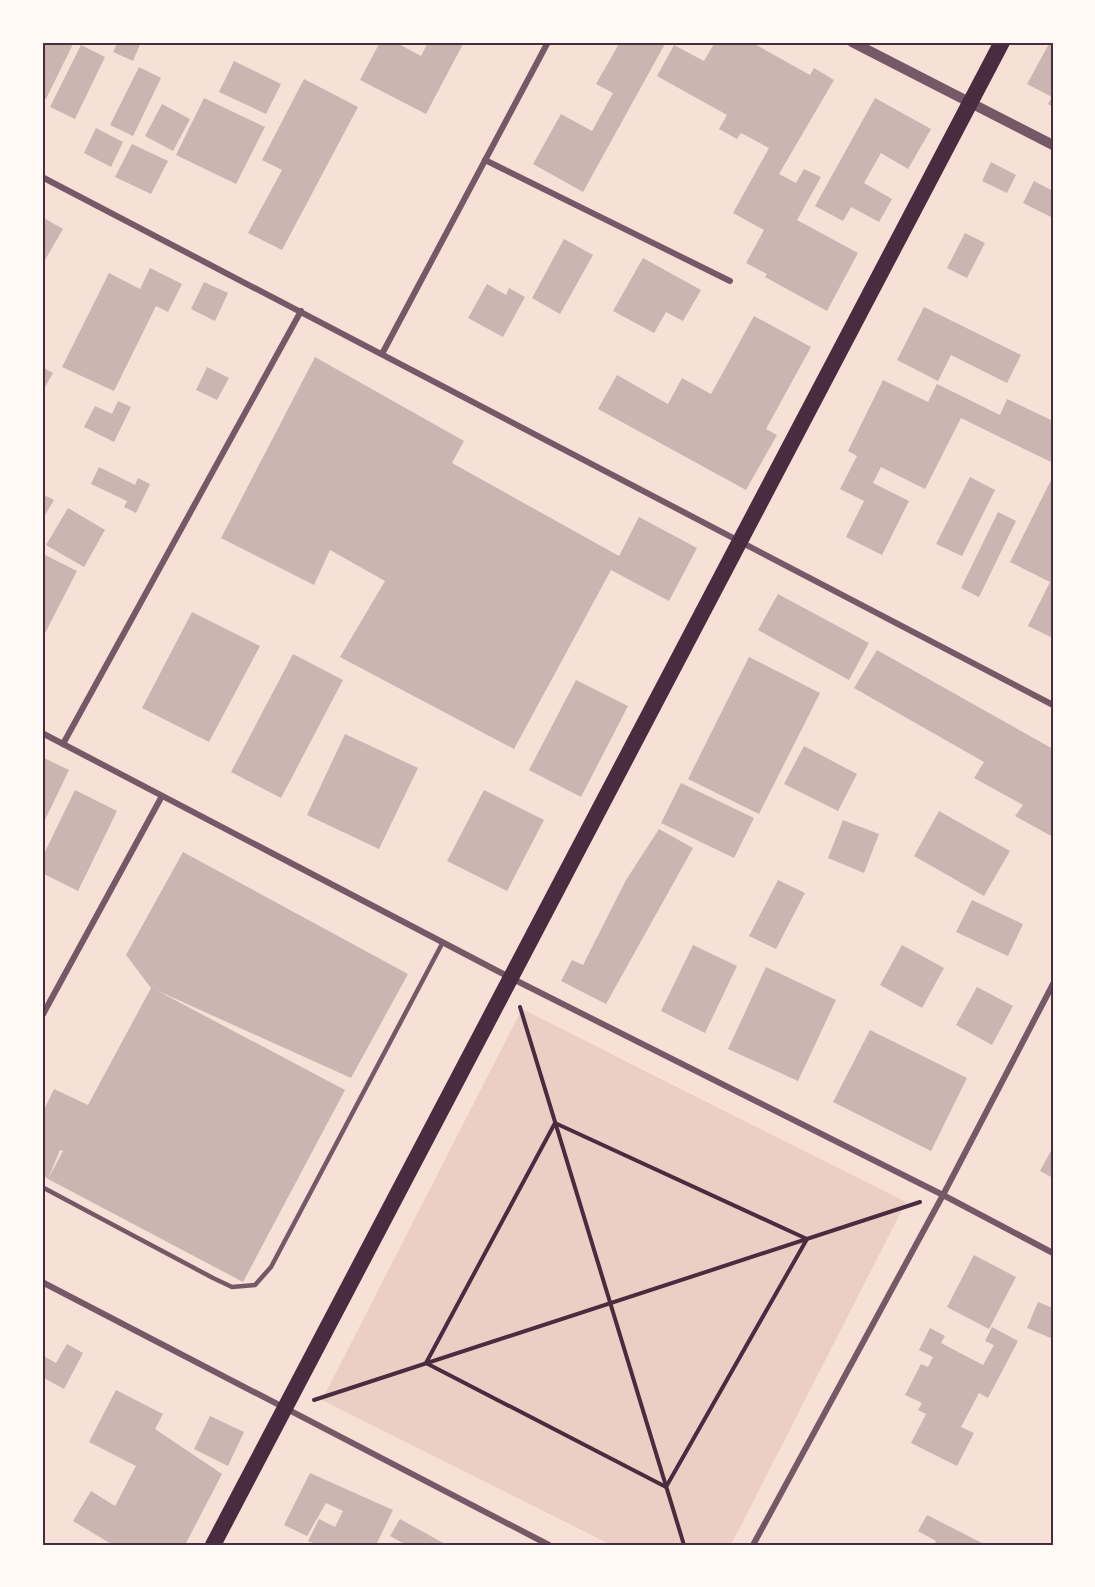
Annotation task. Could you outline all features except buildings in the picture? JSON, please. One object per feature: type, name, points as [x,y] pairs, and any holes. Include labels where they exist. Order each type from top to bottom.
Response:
[{"type":"highway","points":[[213,1545],[1002,42]]},
{"type":"street","points":[[382,354],[548,42]]},
{"type":"street","points":[[852,42],[1053,145]]},
{"type":"street","points":[[485,160],[730,281]]},
{"type":"street","points":[[42,177],[741,540],[1053,705]]},
{"type":"street","points":[[63,744],[301,311]]},
{"type":"street","points":[[42,733],[511,978],[943,1195],[1053,1253]]},
{"type":"street","points":[[42,1016],[162,796]]},
{"type":"street","points":[[753,1545],[943,1195],[1053,984]]},
{"type":"street","points":[[42,1282],[549,1545]]},
{"type":"lane","points":[[42,1187],[232,1287],[255,1285],[271,1267],[443,942]]},
{"type":"path","points":[[511,978],[684,1545]]},
{"type":"path","points":[[555,1123],[807,1239]]},
{"type":"path","points":[[426,1363],[555,1123]]},
{"type":"path","points":[[285,1409],[943,1195]]},
{"type":"path","points":[[666,1487],[807,1239]]},
{"type":"path","points":[[426,1363],[666,1487]]},
{"type":"shaded area","points":[[522,1009],[906,1202],[731,1545],[611,1545],[322,1400]]}]
